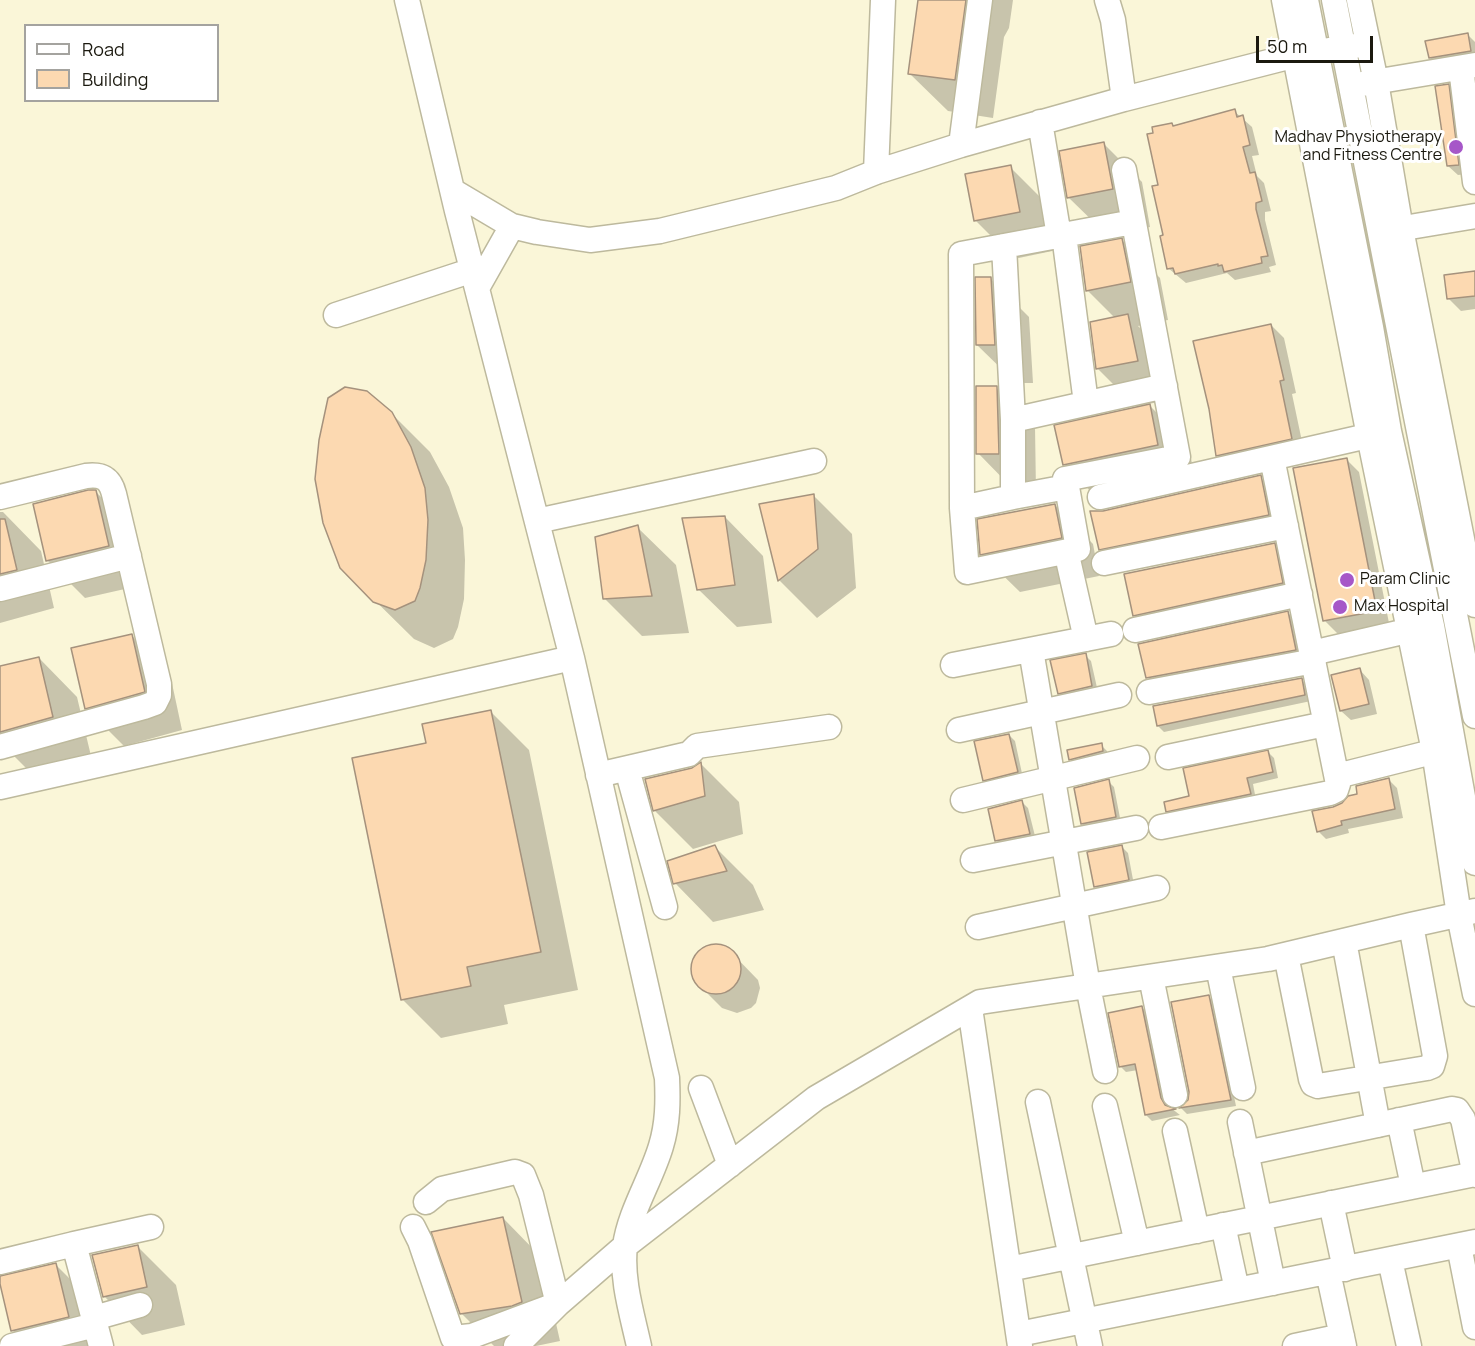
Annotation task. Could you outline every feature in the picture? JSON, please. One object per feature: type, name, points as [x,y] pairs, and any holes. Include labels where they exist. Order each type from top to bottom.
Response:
[{"type":"street","points":[[407,0],[475,279],[572,658],[667,1078],[668,1114],[661,1146],[630,1226],[625,1246],[624,1271],[639,1346]]},
{"type":"street","points":[[876,172],[883,0]]},
{"type":"street","points":[[961,145],[980,0]]},
{"type":"street","points":[[1107,0],[1113,20],[1124,99]]},
{"type":"street","points":[[1284,0],[1307,53],[1371,327],[1379,434],[1408,631],[1432,689],[1444,749],[1467,913],[1475,994]]},
{"type":"street","points":[[1306,0],[1307,53]]},
{"type":"street","points":[[1334,0],[1351,86],[1390,230],[1473,589]]},
{"type":"street","points":[[1359,0],[1376,82],[1390,230],[1471,681],[1475,716]]},
{"type":"street","points":[[453,191],[512,226],[537,232],[590,240],[660,231],[836,188],[876,172],[961,145],[1124,99],[1307,53],[1368,44]]},
{"type":"street","points":[[1351,86],[1468,67],[1475,182]]},
{"type":"street","points":[[1033,124],[1057,236],[1086,403]]},
{"type":"street","points":[[1124,170],[1178,457],[1065,478],[1078,549],[967,572],[962,508],[961,254],[1133,222]]},
{"type":"street","points":[[1390,230],[1475,216]]},
{"type":"street","points":[[336,315],[475,279],[512,226]]},
{"type":"street","points":[[1004,246],[1013,420],[1013,497]]},
{"type":"street","points":[[1013,420],[1165,386]]},
{"type":"street","points":[[1100,497],[1379,434]]},
{"type":"street","points":[[1379,434],[1432,626],[1432,689]]},
{"type":"street","points":[[1161,827],[1330,794],[1336,790],[1338,784],[1272,458]]},
{"type":"street","points":[[537,521],[814,461]]},
{"type":"street","points":[[0,497],[76,478],[101,476],[112,486],[159,684],[159,695],[155,703],[0,747]]},
{"type":"street","points":[[962,508],[1066,487]]},
{"type":"street","points":[[1104,562],[1286,526]]},
{"type":"street","points":[[0,589],[129,556]]},
{"type":"street","points":[[1069,564],[1086,639]]},
{"type":"street","points":[[1135,630],[1300,594]]},
{"type":"street","points":[[1149,692],[1313,657],[1432,626]]},
{"type":"street","points":[[953,664],[1111,634]]},
{"type":"street","points":[[1031,650],[1088,986],[1105,1071]]},
{"type":"street","points":[[0,787],[572,658]]},
{"type":"street","points":[[1432,689],[1471,681]]},
{"type":"street","points":[[959,730],[1119,695]]},
{"type":"street","points":[[1168,757],[1325,724]]},
{"type":"street","points":[[598,775],[688,754],[697,746],[829,727]]},
{"type":"street","points":[[1337,776],[1444,749]]},
{"type":"street","points":[[1444,749],[1475,864]]},
{"type":"street","points":[[963,800],[1137,759]]},
{"type":"street","points":[[627,769],[665,907]]},
{"type":"street","points":[[973,860],[1064,844],[1136,828]]},
{"type":"street","points":[[978,927],[1157,888]]},
{"type":"street","points":[[516,1346],[558,1304],[625,1246],[816,1098],[980,1002],[1286,955],[1467,913]]},
{"type":"street","points":[[1286,955],[1313,1084],[1318,1086],[1427,1068],[1434,1062],[1435,1056],[1411,925]]},
{"type":"street","points":[[1344,941],[1369,1078],[1389,1122],[1413,1186]]},
{"type":"street","points":[[1218,967],[1243,1088]]},
{"type":"street","points":[[1151,977],[1175,1095]]},
{"type":"street","points":[[970,1008],[1020,1340],[1085,1321],[1467,1244],[1475,1327]]},
{"type":"street","points":[[701,1088],[730,1165]]},
{"type":"street","points":[[1038,1102],[1090,1346]]},
{"type":"street","points":[[1106,1106],[1137,1243]]},
{"type":"street","points":[[1009,1269],[1475,1174],[1463,1119],[1457,1110],[1447,1110],[1246,1153]]},
{"type":"street","points":[[1240,1122],[1273,1283]]},
{"type":"street","points":[[1174,1131],[1197,1231]]},
{"type":"street","points":[[426,1202],[441,1189],[515,1172],[523,1175],[531,1195],[558,1304]]},
{"type":"street","points":[[1295,1346],[1343,1341],[1331,1203]]},
{"type":"street","points":[[1224,1225],[1237,1290]]},
{"type":"street","points":[[0,1262],[151,1227]]},
{"type":"street","points":[[413,1227],[420,1241],[453,1338],[472,1336],[558,1304]]},
{"type":"street","points":[[74,1244],[97,1330]]},
{"type":"street","points":[[1390,1260],[1409,1346]]},
{"type":"street","points":[[12,1346],[97,1330],[140,1305]]},
{"type":"building","points":[[918,0],[966,0],[955,80],[908,74]]},
{"type":"building","points":[[1468,33],[1471,51],[1429,58],[1425,41]]},
{"type":"building","points":[[1449,84],[1459,165],[1447,166],[1435,86]]},
{"type":"building","points":[[1235,109],[1237,117],[1243,115],[1250,145],[1243,147],[1250,173],[1255,172],[1262,201],[1256,203],[1256,209],[1268,256],[1261,257],[1262,263],[1224,272],[1222,265],[1218,266],[1218,264],[1175,274],[1173,268],[1167,269],[1160,236],[1163,235],[1152,186],[1158,185],[1147,134],[1153,133],[1152,127],[1172,123],[1173,126]]},
{"type":"building","points":[[1104,142],[1113,189],[1067,198],[1059,151]]},
{"type":"building","points":[[1011,165],[1020,212],[974,221],[965,174]]},
{"type":"building","points":[[1122,238],[1131,282],[1086,291],[1080,246]]},
{"type":"building","points":[[1475,271],[1475,296],[1447,299],[1444,275]]},
{"type":"building","points":[[975,277],[991,277],[995,345],[976,345]]},
{"type":"building","points":[[1128,314],[1138,361],[1096,369],[1090,322]]},
{"type":"building","points":[[1271,324],[1284,380],[1280,381],[1292,439],[1216,456],[1209,409],[1193,341]]},
{"type":"building","points":[[976,386],[997,386],[999,454],[976,454]]},
{"type":"building","points":[[345,387],[367,391],[392,412],[411,447],[425,488],[428,520],[426,560],[420,588],[415,601],[395,610],[373,602],[340,568],[323,523],[315,479],[319,440],[328,398]]},
{"type":"building","points":[[1150,404],[1158,445],[1063,465],[1054,425]]},
{"type":"building","points":[[1347,458],[1377,611],[1323,621],[1293,468]]},
{"type":"building","points":[[1261,475],[1269,515],[1099,550],[1090,511],[1103,511]]},
{"type":"building","points":[[96,490],[109,546],[46,561],[33,504]]},
{"type":"building","points":[[814,494],[818,549],[778,581],[759,504]]},
{"type":"building","points":[[1055,504],[1062,538],[980,555],[977,519]]},
{"type":"building","points":[[725,516],[735,585],[697,590],[682,518]]},
{"type":"building","points":[[0,519],[5,519],[17,570],[0,574]]},
{"type":"building","points":[[638,525],[652,596],[603,599],[595,537]]},
{"type":"building","points":[[1275,543],[1283,583],[1133,616],[1124,574]]},
{"type":"building","points":[[1288,611],[1296,650],[1146,678],[1138,644]]},
{"type":"building","points":[[132,634],[145,692],[85,709],[71,648]]},
{"type":"building","points":[[1086,653],[1092,686],[1058,694],[1050,660]]},
{"type":"building","points":[[39,657],[53,717],[0,732],[0,666]]},
{"type":"building","points":[[1360,668],[1369,704],[1340,711],[1331,675]]},
{"type":"building","points":[[1302,678],[1305,695],[1157,726],[1153,706]]},
{"type":"building","points":[[491,710],[541,952],[467,967],[471,986],[401,1000],[352,758],[426,743],[422,724]]},
{"type":"building","points":[[1009,734],[1018,772],[983,781],[974,741]]},
{"type":"building","points":[[1102,743],[1103,751],[1069,760],[1067,750]]},
{"type":"building","points":[[1268,750],[1273,772],[1247,778],[1251,794],[1166,812],[1164,802],[1189,796],[1183,768]]},
{"type":"building","points":[[701,762],[705,796],[653,811],[645,779],[692,768]]},
{"type":"building","points":[[1389,778],[1395,809],[1341,821],[1342,825],[1317,832],[1312,811],[1342,803],[1348,796],[1357,794],[1356,786]]},
{"type":"building","points":[[1109,779],[1116,817],[1081,824],[1074,788]]},
{"type":"building","points":[[1022,800],[1030,834],[995,841],[988,809]]},
{"type":"building","points":[[715,845],[727,871],[673,884],[667,861]]},
{"type":"building","points":[[1122,845],[1129,880],[1094,887],[1087,852]]},
{"type":"building","points":[[711,944],[721,944],[734,951],[741,964],[741,974],[734,987],[721,994],[711,994],[702,990],[695,983],[691,974],[691,964],[695,955],[702,948]]},
{"type":"building","points":[[1209,995],[1231,1100],[1179,1108],[1188,1100],[1189,1092],[1171,1002]]},
{"type":"building","points":[[1142,1006],[1161,1098],[1165,1105],[1176,1109],[1145,1115],[1135,1064],[1119,1067],[1108,1013]]},
{"type":"building","points":[[503,1217],[522,1302],[512,1306],[460,1314],[431,1232]]},
{"type":"building","points":[[138,1245],[147,1287],[103,1297],[92,1255]]},
{"type":"building","points":[[56,1263],[69,1317],[11,1331],[0,1276]]},
{"type":"place","name":"Madhav Physiotherapy and Fitness Centre","points":[[1456,147]]},
{"type":"place","name":"Param Clinic","points":[[1347,580]]},
{"type":"place","name":"Max Hospital","points":[[1340,607]]}]
